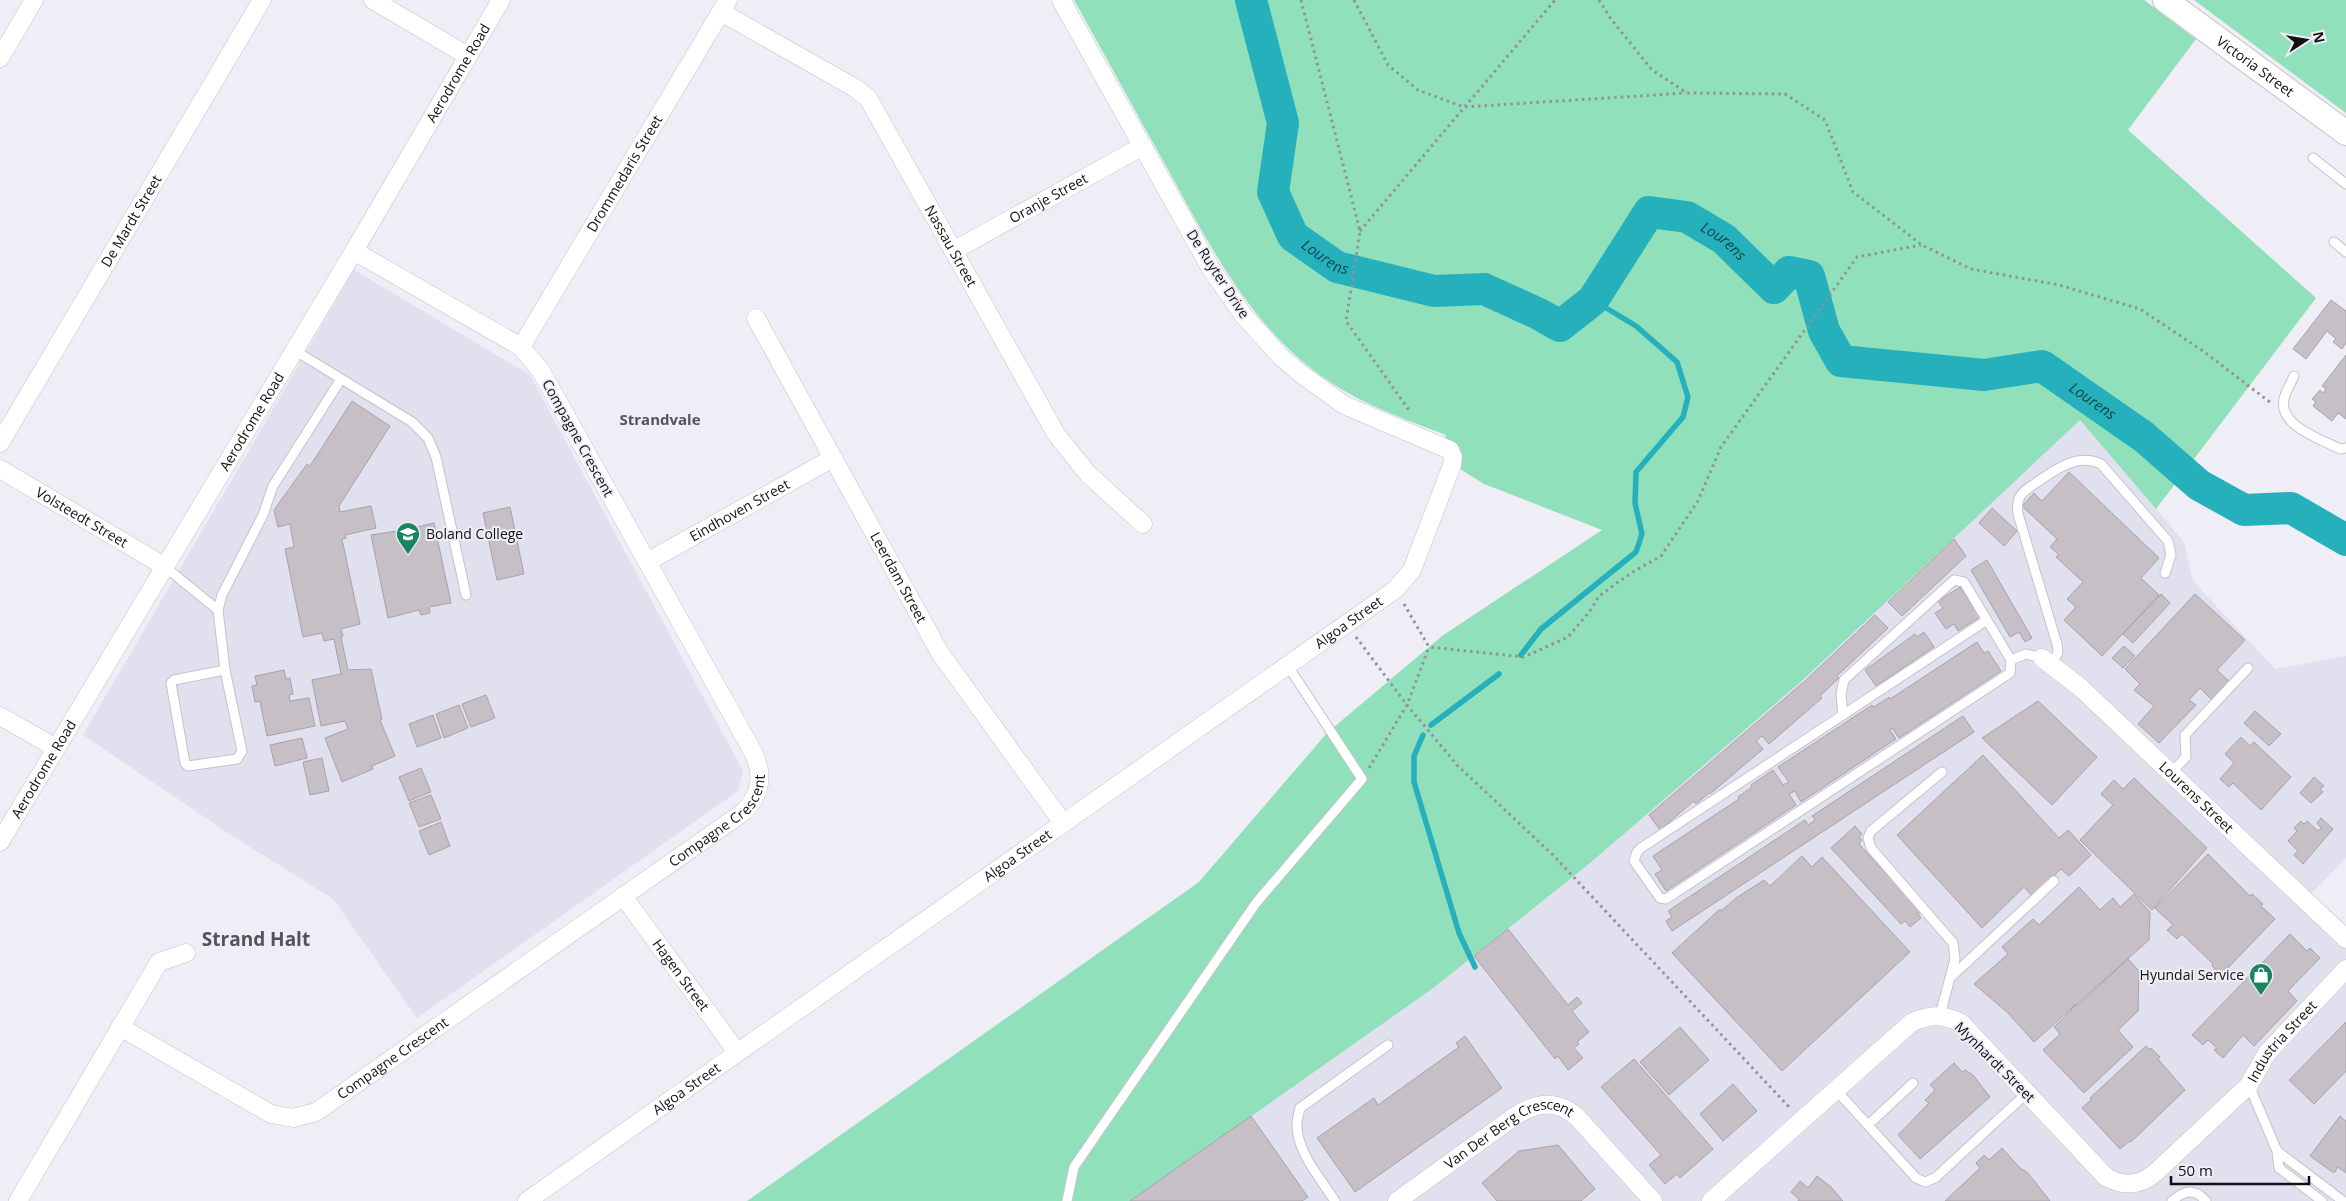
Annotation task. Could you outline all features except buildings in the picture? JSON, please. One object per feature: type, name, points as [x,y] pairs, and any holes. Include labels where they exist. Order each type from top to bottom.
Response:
[{"type":"main road","name":"Victoria Street","points":[[2166,0],[2346,133]]},
{"type":"street","points":[[0,58],[34,0]]},
{"type":"street","name":"De Mardt Street","points":[[0,443],[262,0]]},
{"type":"street","points":[[373,0],[468,56]]},
{"type":"street","name":"Aerodrome Road","points":[[0,842],[354,251],[501,0]]},
{"type":"street","name":"De Ruyter Drive","points":[[1061,0],[1211,269],[1262,338],[1301,374],[1344,405],[1450,450],[1453,457],[1452,465]]},
{"type":"street","name":"Nassau Street","points":[[725,6],[868,98],[1056,434],[1088,474],[1143,524]]},
{"type":"street","name":"Drommedaris Street","points":[[521,347],[725,6]]},
{"type":"street","name":"Oranje Street","points":[[954,251],[1143,146]]},
{"type":"street","name":"Compagne Crescent","points":[[120,1027],[272,1114],[294,1118],[316,1112],[744,811],[756,795],[760,768],[753,752],[541,371],[521,347],[354,251]]},
{"type":"street","name":"Leerdam Street","points":[[756,318],[940,653],[1063,823]]},
{"type":"street","name":"Eindhoven Street","points":[[647,562],[833,458]]},
{"type":"street","name":"Algoa Street","points":[[527,1201],[1396,589],[1412,570],[1452,465]]},
{"type":"street","name":"Volsteedt Street","points":[[0,469],[164,566]]},
{"type":"street","name":"Lourens Street","points":[[2047,662],[2081,688],[2346,940]]},
{"type":"street","points":[[0,716],[56,748]]},
{"type":"street","name":"Hagen Street","points":[[624,896],[737,1052]]},
{"type":"street","points":[[18,1201],[159,962],[186,953]]},
{"type":"street","name":"Industria Street","points":[[2249,1085],[2267,1053],[2346,969]]},
{"type":"street","name":"Mynhardt Street","points":[[1711,1201],[1911,1023],[1925,1017],[1940,1016],[1961,1023],[2106,1177],[2124,1185],[2150,1178],[2249,1085]]},
{"type":"street","name":"Van Der Berg Crescent","points":[[1397,1201],[1515,1116],[1532,1107],[1547,1103],[1563,1107],[1577,1117],[1652,1201]]},
{"type":"lane","points":[[2313,158],[2346,184]]},
{"type":"lane","points":[[2334,242],[2346,252]]},
{"type":"lane","points":[[294,350],[412,422],[428,438],[436,457],[466,596]]},
{"type":"lane","points":[[2294,376],[2284,399],[2286,414],[2294,425],[2340,449],[2346,448]]},
{"type":"lane","points":[[225,670],[174,680],[171,683],[185,763],[188,766],[237,759],[241,756],[242,751],[225,670],[218,610],[222,595],[263,516],[273,486],[341,379]]},
{"type":"lane","points":[[2011,660],[2026,654],[2047,662],[2058,652],[2018,514],[2018,502],[2023,492],[2061,466],[2076,461],[2092,459],[2101,464],[2168,541],[2171,555],[2164,573]]},
{"type":"lane","points":[[164,566],[218,610]]},
{"type":"lane","points":[[1844,715],[1841,694],[1844,680],[1954,580],[1964,582],[1987,620],[2011,660],[2010,673],[1666,899],[1660,898],[1634,860],[1637,852],[1844,715],[1987,620]]},
{"type":"lane","points":[[1067,1201],[1074,1167],[1250,911],[1362,780],[1288,666]]},
{"type":"lane","points":[[2171,773],[2186,756],[2185,735],[2248,668]]},
{"type":"lane","points":[[1940,1016],[1956,954],[1950,938],[1871,848],[1868,838],[1871,831],[1942,772]]},
{"type":"lane","points":[[1950,977],[2054,881]]},
{"type":"lane","points":[[1335,1201],[1306,1154],[1300,1140],[1297,1123],[1300,1108],[1388,1045]]},
{"type":"lane","points":[[1868,1125],[1913,1083]]},
{"type":"lane","name":"Industria Street","points":[[2249,1085],[2277,1151],[2279,1168],[2322,1201]]},
{"type":"lane","points":[[1836,1090],[1920,1181],[1930,1181],[2027,1093]]},
{"type":"lane","points":[[2277,1151],[2343,1201]]},
{"type":"lane","points":[[2172,1201],[2181,1193],[2190,1191],[2200,1195],[2206,1201]]},
{"type":"path","points":[[1301,0],[1360,232],[1346,321],[1411,414],[1418,418]]},
{"type":"path","points":[[1354,0],[1388,65],[1418,90],[1464,107],[1687,92],[1785,94],[1825,120],[1853,192],[1922,244],[1971,269],[2059,285],[2140,308],[2203,351],[2286,414]]},
{"type":"path","points":[[1360,232],[1555,0]]},
{"type":"path","points":[[1599,0],[1610,19],[1652,70],[1687,92]]},
{"type":"path","points":[[1429,647],[1524,658],[1568,637],[1590,611],[1599,596],[1631,573],[1661,556],[1698,501],[1721,447],[1857,257],[1922,244]]},
{"type":"path","points":[[1396,589],[1429,647]]},
{"type":"path","points":[[1347,624],[1407,705],[1458,766],[1553,855],[1801,1121]]},
{"type":"path","points":[[1362,780],[1407,705],[1429,647]]},
{"type":"shaded area","name":"Boland College","points":[[354,270],[530,375],[743,771],[738,791],[417,1018],[333,899],[231,835],[83,735]]},
{"type":"shaded area","points":[[2080,419],[2184,542],[2193,581],[2275,669],[2346,656],[2346,858],[2312,893],[2346,925],[2346,1201],[1131,1201],[1432,989],[1589,864],[1804,679]]},
{"type":"green space","points":[[1074,0],[2144,0],[2196,39],[2128,130],[2316,298],[2156,509],[2080,420],[1804,679],[1589,864],[1432,989],[1131,1201],[747,1201],[1199,882],[1327,733],[1442,636],[1602,530],[1484,484],[1452,464],[1444,445],[1446,435],[1381,409],[1350,394],[1320,375],[1294,354],[1271,331],[1251,306],[1214,252]]},
{"type":"green space","points":[[2194,0],[2346,0],[2346,113]]},
{"type":"waterway","name":"Lourens","points":[[1251,0],[1283,123],[1273,192],[1293,236],[1337,267],[1434,291],[1484,289],[1539,314],[1560,326],[1593,300],[1649,212],[1687,217],[1724,239],[1774,288],[1789,272],[1809,276],[1824,331],[1841,361],[1984,375],[2042,366],[2144,437],[2199,485],[2244,510],[2291,508],[2346,540]]},
{"type":"waterway","points":[[1521,655],[1541,629],[1636,552],[1642,534],[1635,503],[1636,472],[1683,417],[1688,397],[1677,362],[1636,326],[1593,300]]},
{"type":"waterway","points":[[1431,725],[1499,674]]},
{"type":"waterway","points":[[1423,735],[1414,756],[1414,782],[1459,933],[1475,967]]},
{"type":"place","name":"Boland College","points":[[408,555]]},
{"type":"place","name":"Hyundai Service","points":[[2261,996]]},
{"type":"district","name":"Strandvale","points":[[660,420]]},
{"type":"district","name":"Strand Halt","points":[[256,939]]}]
